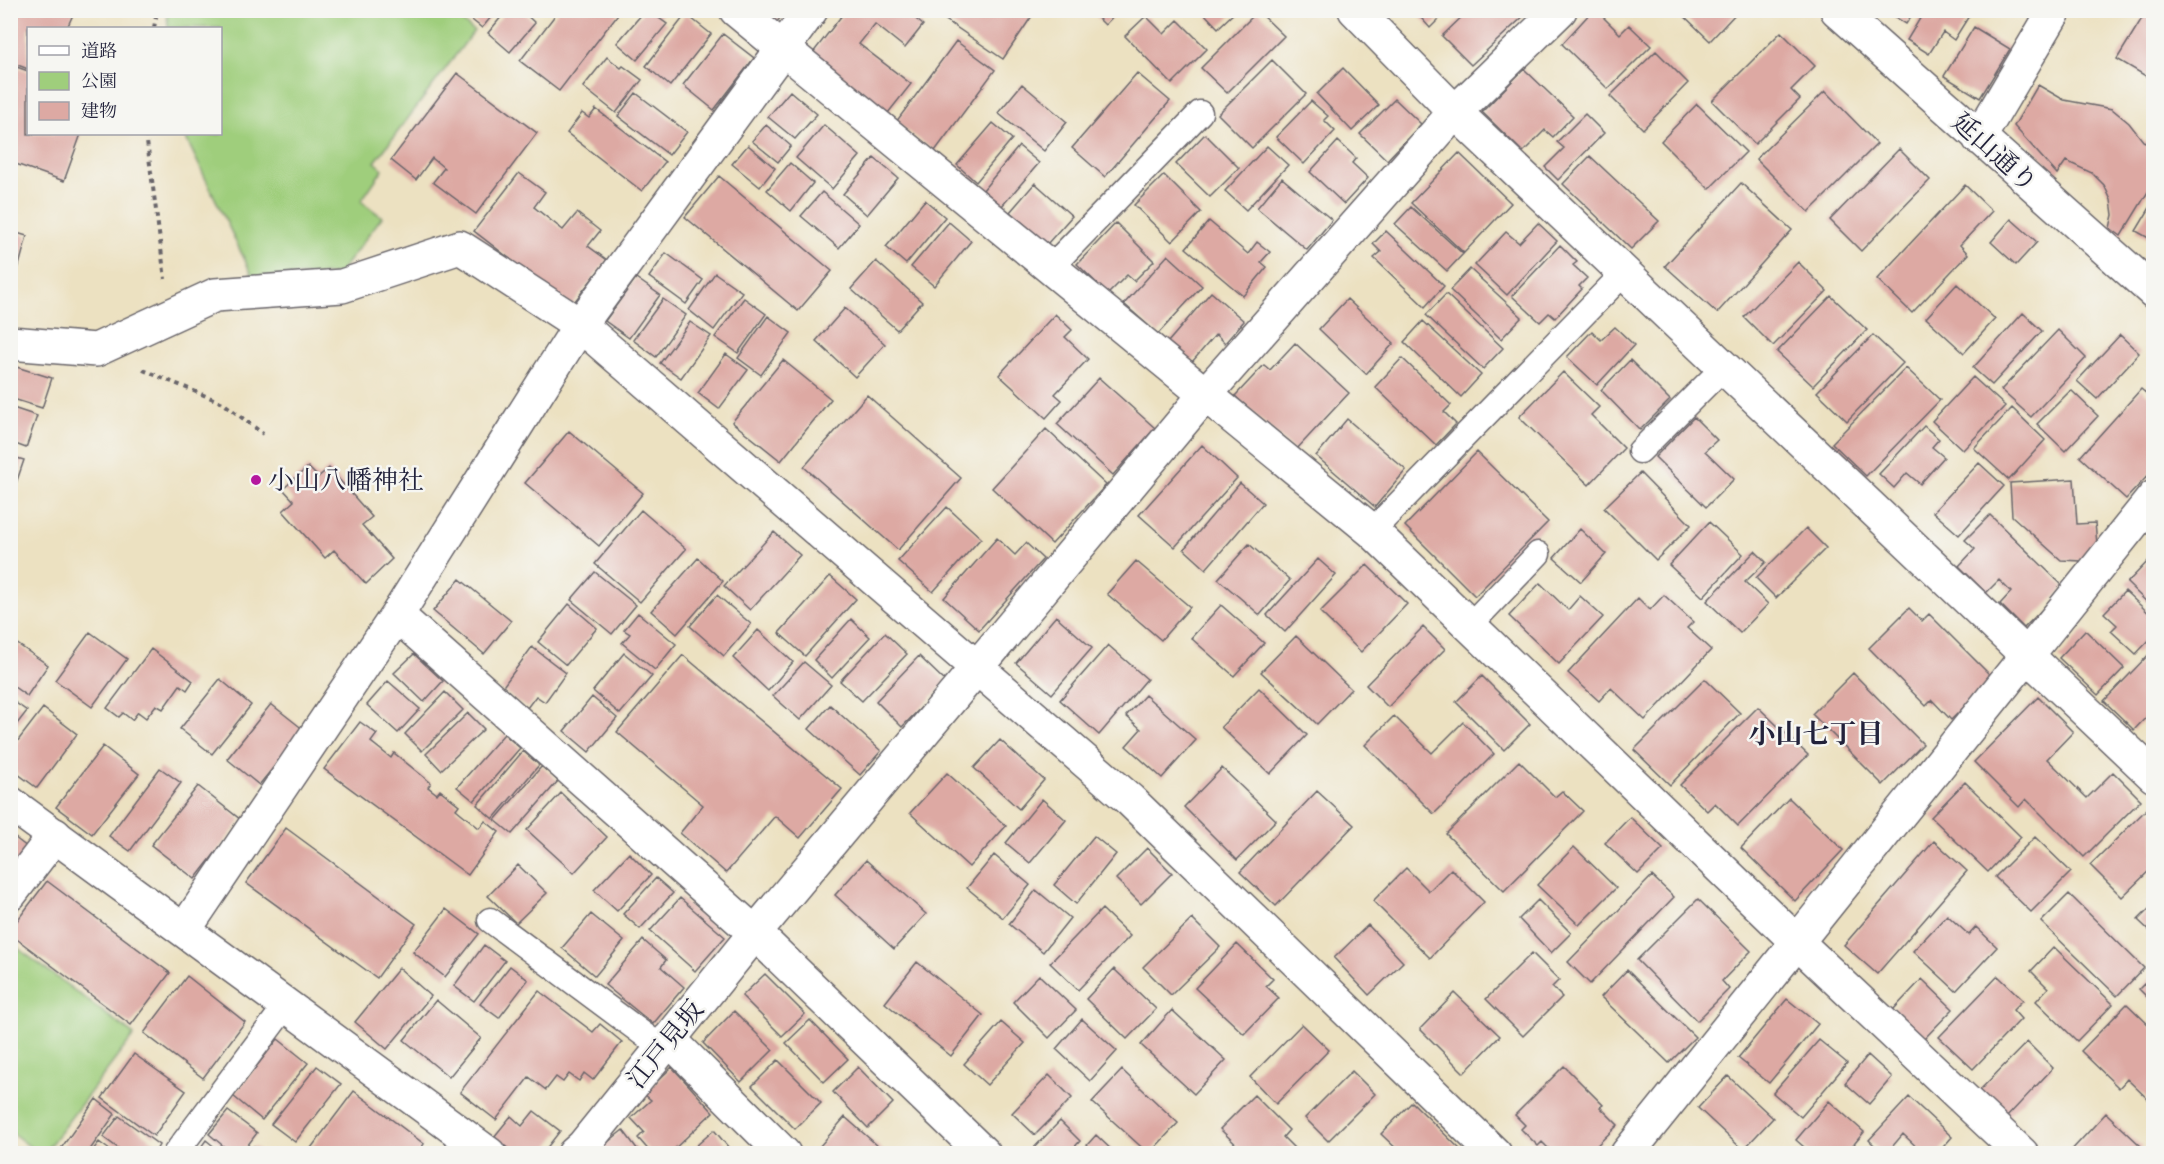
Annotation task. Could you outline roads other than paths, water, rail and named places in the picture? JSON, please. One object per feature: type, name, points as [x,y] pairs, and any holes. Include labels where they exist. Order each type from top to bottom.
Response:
[{"type":"street","points":[[736,10],[1204,396],[1372,531],[1797,942],[2022,1154]]},
{"type":"street","points":[[184,929],[397,615],[580,325],[811,10]]},
{"type":"street","points":[[1355,10],[1455,112],[2154,776]]},
{"type":"street","name":"江戸見坂","points":[[574,1154],[583,1146],[755,933],[1204,396],[1455,112],[1560,10]]},
{"type":"street","name":"延山通り","points":[[1837,10],[2154,292]]},
{"type":"street","points":[[1979,138],[2055,10]]},
{"type":"street","points":[[10,343],[96,350],[215,295],[342,286],[460,247],[580,325],[1130,800],[1495,1154]]},
{"type":"street","points":[[1627,1154],[2154,497]]},
{"type":"street","points":[[397,615],[755,933],[984,1154]]},
{"type":"street","points":[[10,803],[489,1154]]},
{"type":"street","points":[[10,894],[55,835]]},
{"type":"street","points":[[665,1044],[784,1154]]},
{"type":"lane","points":[[1049,269],[1200,113]]},
{"type":"lane","points":[[1372,531],[1624,273]]},
{"type":"lane","points":[[1640,452],[1724,367]]},
{"type":"lane","points":[[1470,625],[1538,554]]},
{"type":"lane","points":[[490,920],[665,1044]]},
{"type":"lane","points":[[175,1154],[287,1004]]},
{"type":"place","name":"小山八幡神社","points":[[256,480]]},
{"type":"district","name":"小山七丁目","points":[[1816,734]]}]
